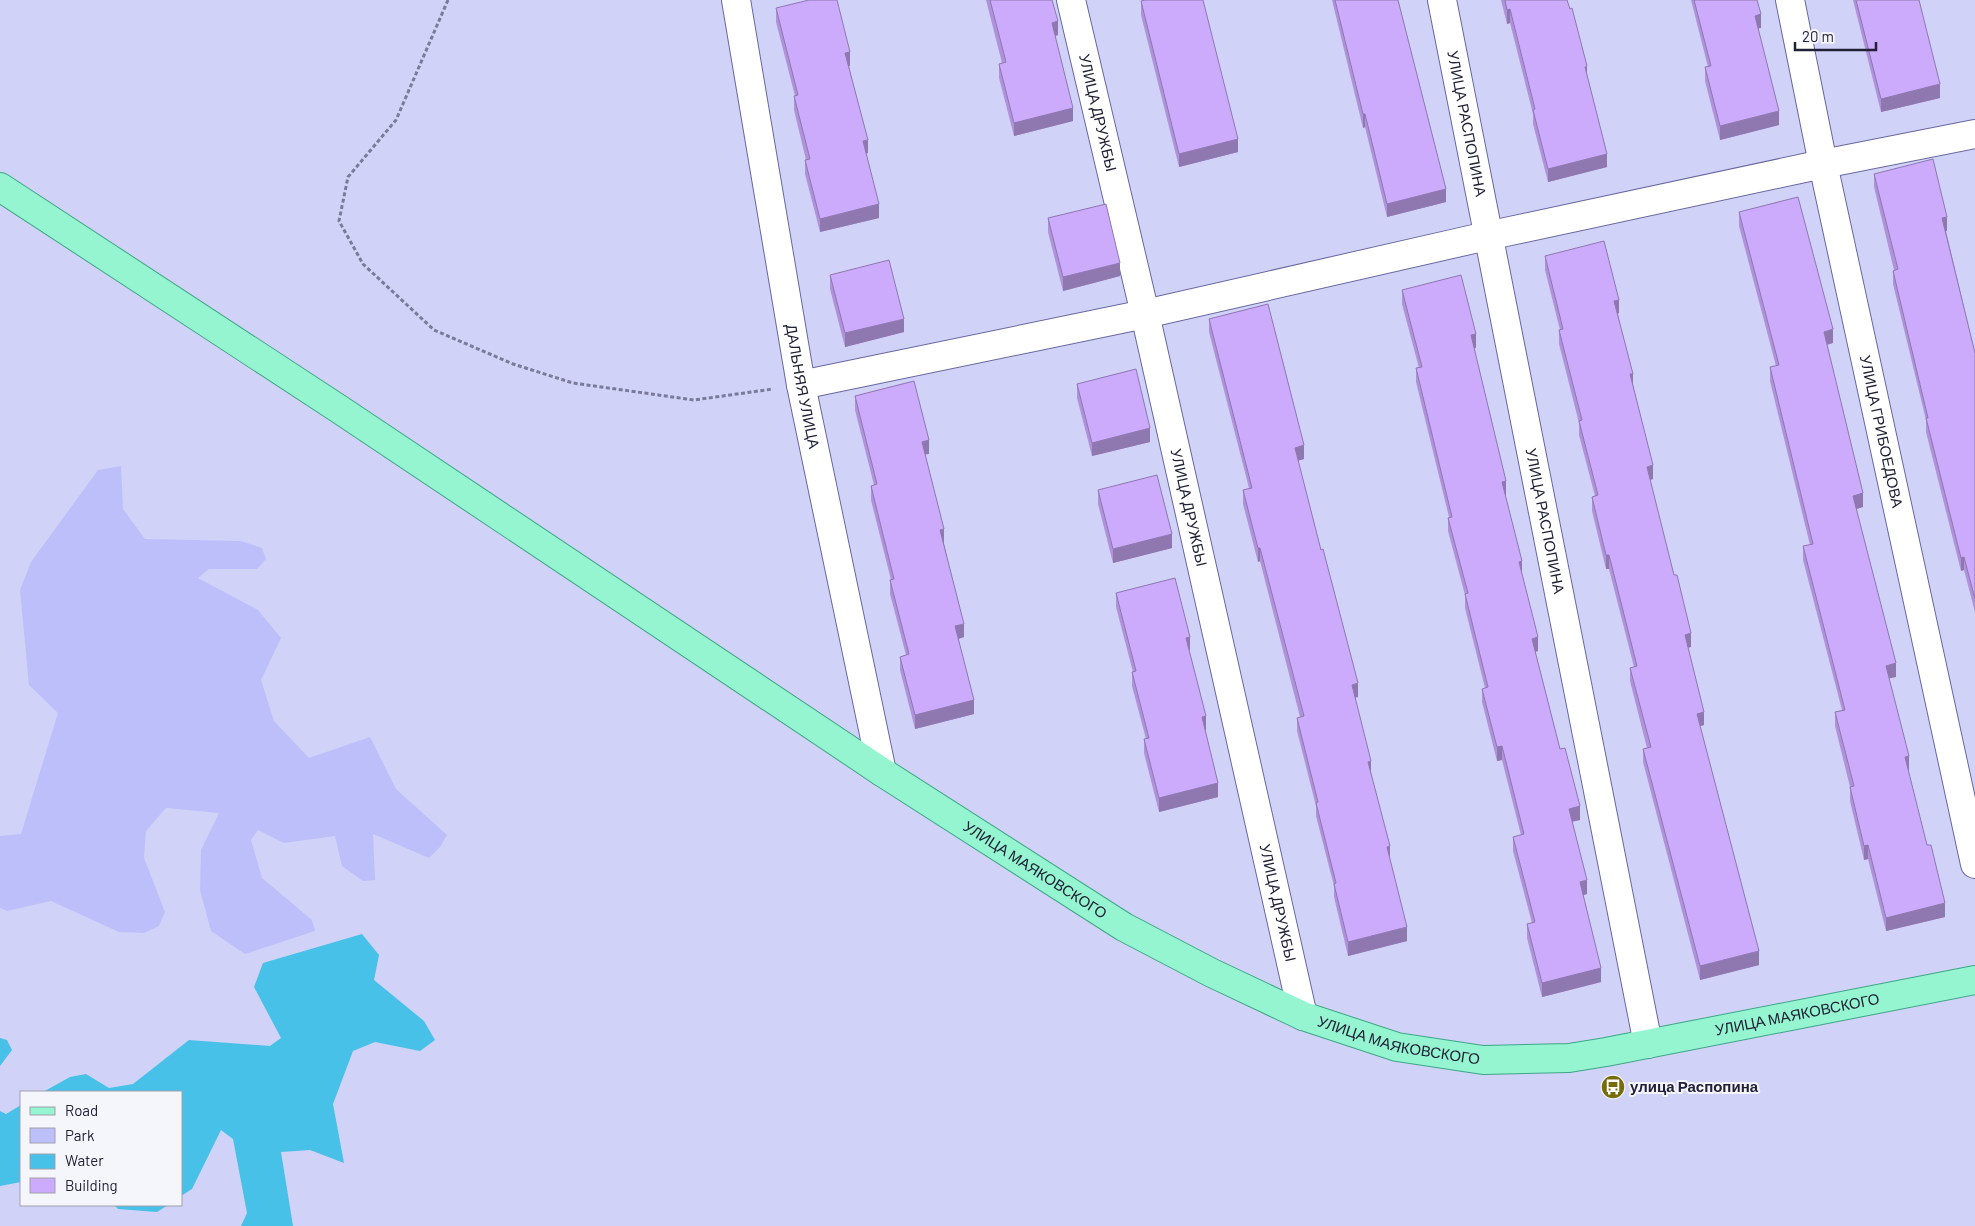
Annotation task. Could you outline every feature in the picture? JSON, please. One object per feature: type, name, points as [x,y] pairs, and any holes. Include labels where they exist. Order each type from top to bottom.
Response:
[{"type":"main road","name":"УЛИЦА МАЯКОВСКОГО","points":[[0,187],[339,409],[882,772],[1124,927],[1212,974],[1303,1016],[1397,1047],[1483,1060],[1569,1058],[1975,980]]},
{"type":"street","name":"ДАЛЬНЯЯ УЛИЦА","points":[[736,0],[801,385],[882,772]]},
{"type":"street","name":"УЛИЦА ДРУЖБЫ","points":[[1071,0],[1145,314],[1303,1016]]},
{"type":"street","name":"УЛИЦА РАСПОПИНА","points":[[1442,0],[1487,236],[1648,1044]]},
{"type":"street","name":"УЛИЦА ГРИБОЕДОВА","points":[[1790,0],[1823,164],[1975,864]]},
{"type":"street","points":[[801,385],[1145,314],[1487,236],[1823,164],[1975,134]]},
{"type":"path","points":[[448,0],[396,120],[348,178],[340,221],[363,264],[434,330],[513,364],[573,383],[694,400],[801,385]]},
{"type":"green space","points":[[121,466],[123,509],[145,539],[241,541],[262,548],[266,559],[257,569],[209,569],[198,578],[258,610],[281,638],[261,680],[274,721],[309,758],[370,737],[396,789],[447,835],[440,847],[429,858],[373,834],[375,880],[363,881],[342,866],[335,836],[284,843],[258,830],[251,840],[262,878],[312,920],[315,931],[245,954],[211,931],[200,890],[201,850],[219,813],[166,808],[146,831],[144,858],[165,912],[159,926],[144,933],[119,932],[51,901],[7,911],[0,908],[0,836],[21,834],[58,713],[29,685],[20,590],[31,562],[98,470]]},
{"type":"water","points":[[362,934],[379,955],[374,980],[424,1021],[435,1040],[420,1051],[375,1042],[353,1051],[333,1104],[344,1163],[310,1150],[281,1152],[293,1226],[241,1226],[247,1213],[233,1139],[221,1130],[192,1189],[182,1195],[182,1091],[45,1091],[70,1077],[86,1074],[109,1088],[133,1084],[189,1040],[270,1046],[281,1038],[254,987],[263,963]]},
{"type":"water","points":[[0,1038],[7,1040],[12,1050],[0,1066]]},
{"type":"water","points":[[20,1106],[20,1182],[0,1186],[0,1111],[6,1114]]},
{"type":"water","points":[[115,1206],[166,1206],[157,1212],[118,1209]]},
{"type":"building","points":[[809,0],[837,0],[850,52],[845,53],[868,140],[863,141],[879,204],[820,219],[805,160],[810,159],[794,96],[798,95],[776,8]]},
{"type":"building","points":[[990,0],[1052,0],[1058,21],[1052,23],[1073,108],[1014,123],[999,64],[1006,62]]},
{"type":"building","points":[[1203,0],[1238,139],[1179,154],[1141,1]]},
{"type":"building","points":[[1335,0],[1398,0],[1446,189],[1387,204]]},
{"type":"building","points":[[1505,0],[1567,0],[1570,9],[1572,8],[1607,154],[1548,169],[1510,9],[1507,10]]},
{"type":"building","points":[[1694,0],[1757,0],[1761,14],[1755,16],[1779,111],[1720,126],[1705,67],[1711,66]]},
{"type":"building","points":[[1856,0],[1919,0],[1940,84],[1881,99]]},
{"type":"building","points":[[1933,159],[1947,217],[1942,218],[1975,353],[1975,599],[1964,557],[1961,558],[1926,418],[1928,418],[1893,271],[1898,269],[1874,174]]},
{"type":"building","points":[[1798,197],[1833,329],[1824,332],[1863,493],[1853,496],[1896,663],[1886,666],[1909,756],[1905,757],[1927,845],[1931,845],[1945,903],[1886,918],[1868,845],[1864,846],[1850,787],[1854,786],[1835,712],[1845,710],[1803,546],[1813,544],[1770,367],[1779,365],[1739,212]]},
{"type":"building","points":[[1106,204],[1120,263],[1063,277],[1048,218]]},
{"type":"building","points":[[1604,241],[1619,300],[1614,301],[1633,374],[1630,374],[1653,465],[1647,467],[1674,575],[1677,575],[1691,633],[1685,635],[1704,712],[1697,714],[1759,951],[1700,966],[1643,749],[1651,747],[1630,668],[1637,666],[1609,555],[1606,555],[1592,497],[1598,495],[1579,421],[1582,420],[1559,330],[1563,329],[1545,256]]},
{"type":"building","points":[[889,260],[904,319],[845,333],[830,275]]},
{"type":"building","points":[[1461,275],[1476,334],[1471,335],[1506,481],[1502,482],[1522,561],[1519,562],[1538,637],[1532,639],[1560,749],[1565,748],[1580,806],[1569,809],[1587,880],[1580,882],[1601,968],[1542,983],[1527,924],[1535,922],[1513,837],[1524,834],[1502,746],[1497,747],[1482,689],[1488,687],[1465,594],[1468,593],[1448,518],[1452,517],[1416,368],[1422,367],[1402,290]]},
{"type":"building","points":[[1268,304],[1304,445],[1295,448],[1358,683],[1352,685],[1371,761],[1368,762],[1390,846],[1387,847],[1407,927],[1348,942],[1334,884],[1336,883],[1316,803],[1318,802],[1297,718],[1304,716],[1243,490],[1252,488],[1209,319]]},
{"type":"building","points":[[1136,369],[1150,428],[1092,443],[1077,384]]},
{"type":"building","points":[[914,381],[929,440],[922,442],[944,529],[940,530],[964,624],[955,626],[974,700],[915,715],[900,657],[909,654],[890,580],[894,579],[871,486],[877,484],[855,396]]},
{"type":"building","points":[[1157,475],[1172,534],[1113,549],[1098,490]]},
{"type":"building","points":[[1175,578],[1190,637],[1186,638],[1206,716],[1202,717],[1218,783],[1159,798],[1144,739],[1149,738],[1132,672],[1136,671],[1116,593]]},
{"type":"place","name":"улица Распопина","points":[[1613,1087]]}]
